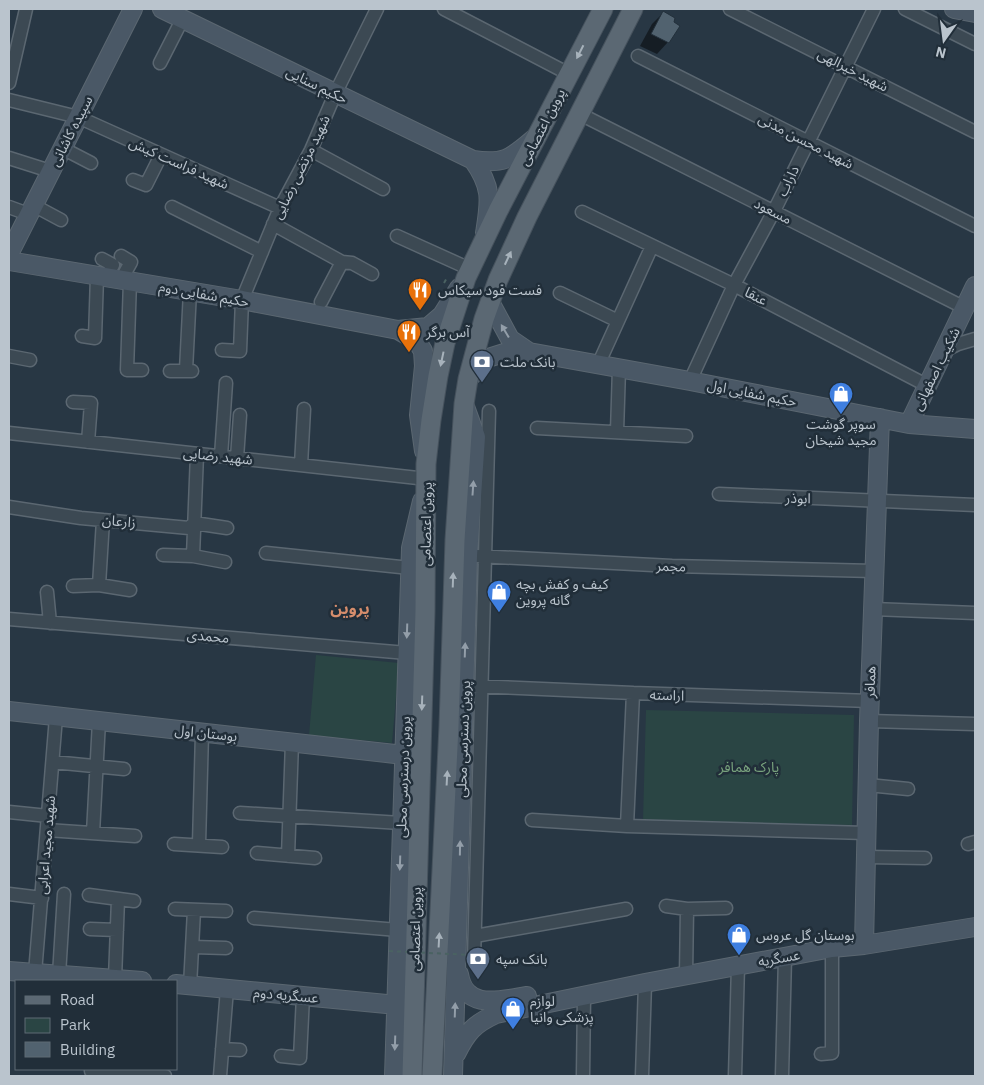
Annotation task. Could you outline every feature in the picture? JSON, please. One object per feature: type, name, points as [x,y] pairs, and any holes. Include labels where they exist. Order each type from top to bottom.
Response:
[{"type":"main road","name":"پروین اعتصامی","points":[[412,1076],[427,471],[431,420],[443,351],[468,273],[602,9]]},
{"type":"main road","name":"پروین اعتصامی","points":[[432,1076],[449,726],[454,540],[464,404],[468,379],[484,320],[498,280],[527,217],[633,9]]},
{"type":"street","points":[[9,83],[26,9]]},
{"type":"street","name":"سپیده کاشانی","points":[[9,254],[30,209],[133,9]]},
{"type":"street","name":"حکیم سنایی","points":[[162,9],[474,160]]},
{"type":"street","name":"شهید مرتضی رضایی","points":[[242,300],[277,217],[311,150],[335,94],[377,9]]},
{"type":"street","points":[[444,9],[569,74]]},
{"type":"street","name":"شهید خیرالهی","points":[[730,9],[975,132]]},
{"type":"street","name":"داراب","points":[[690,381],[734,285],[774,212],[874,9]]},
{"type":"street","points":[[905,9],[975,44]]},
{"type":"street","points":[[954,9],[975,13]]},
{"type":"street","points":[[160,63],[183,18]]},
{"type":"street","name":"شهید محسن مدنی","points":[[638,56],[975,226]]},
{"type":"street","name":"شهید فراست کیش","points":[[9,100],[78,117],[161,155],[277,217],[342,262],[352,262],[372,274]]},
{"type":"street","name":"مسعود","points":[[580,114],[965,308]]},
{"type":"street","points":[[474,160],[492,163],[504,161],[516,154],[536,137]]},
{"type":"street","points":[[62,148],[91,163]]},
{"type":"street","points":[[311,150],[383,189]]},
{"type":"street","points":[[133,180],[146,185],[161,155]]},
{"type":"street","points":[[9,158],[50,171]]},
{"type":"street","points":[[474,160],[484,175],[489,191],[484,240]]},
{"type":"street","points":[[9,207],[30,209],[61,220]]},
{"type":"street","points":[[172,207],[262,252]]},
{"type":"street","name":"عنقا","points":[[582,212],[734,285],[928,386]]},
{"type":"street","points":[[397,236],[468,273],[442,314],[434,322],[422,328],[398,330]]},
{"type":"street","points":[[598,365],[652,246]]},
{"type":"street","points":[[82,336],[95,338],[111,275],[131,262],[121,256]]},
{"type":"street","name":"حکیم شفایی دوم","points":[[9,261],[111,275],[190,292],[398,330]]},
{"type":"street","points":[[320,302],[342,262]]},
{"type":"street","points":[[111,275],[127,370],[142,370]]},
{"type":"street","name":"شکیب اصفهانی","points":[[909,424],[975,286]]},
{"type":"street","points":[[170,371],[189,371],[190,292]]},
{"type":"street","points":[[560,293],[618,321]]},
{"type":"street","points":[[222,350],[240,351],[242,300]]},
{"type":"street","points":[[490,302],[510,339],[529,352]]},
{"type":"street","points":[[398,330],[417,340],[424,351],[419,415],[427,471]]},
{"type":"street","points":[[944,351],[975,339]]},
{"type":"street","points":[[468,379],[488,358],[507,352],[529,352]]},
{"type":"street","name":"حکیم شفایی اول","points":[[529,352],[909,424],[975,429]]},
{"type":"street","points":[[9,356],[30,360]]},
{"type":"street","points":[[617,432],[619,368]]},
{"type":"street","points":[[221,456],[226,384]]},
{"type":"street","points":[[73,402],[91,403],[88,442]]},
{"type":"street","name":"پروین دسترسی محلی","points":[[453,1076],[467,956],[464,684],[477,556],[476,437],[464,404]]},
{"type":"street","points":[[301,465],[304,409]]},
{"type":"street","points":[[484,1001],[468,994],[461,984],[467,956],[475,936],[482,687],[477,556],[489,411]]},
{"type":"street","points":[[237,458],[240,415]]},
{"type":"street","name":"همافر","points":[[864,945],[869,720],[880,418]]},
{"type":"street","points":[[538,428],[686,436]]},
{"type":"street","name":"شهید رضایی","points":[[9,433],[301,465],[427,471]]},
{"type":"street","points":[[193,556],[197,454]]},
{"type":"street","name":"پروین درسترسی محلی","points":[[394,1076],[406,653],[411,548],[427,471]]},
{"type":"street","name":"ابوذر","points":[[718,494],[975,505]]},
{"type":"street","name":"زارعان","points":[[9,507],[103,520],[189,528],[194,523],[227,528]]},
{"type":"street","points":[[99,585],[103,520]]},
{"type":"street","points":[[266,553],[410,568]]},
{"type":"street","points":[[163,555],[193,556],[225,562]]},
{"type":"street","name":"مجمر","points":[[477,556],[672,566],[874,571]]},
{"type":"street","points":[[73,586],[99,585],[130,590]]},
{"type":"street","points":[[47,592],[50,623]]},
{"type":"street","points":[[873,609],[975,612]]},
{"type":"street","name":"محمدی","points":[[9,619],[406,653]]},
{"type":"street","name":"اراسته","points":[[464,684],[482,687],[633,694],[870,701]]},
{"type":"street","points":[[626,826],[633,694]]},
{"type":"street","name":"بوستان اول","points":[[9,711],[404,755]]},
{"type":"street","name":"شهید مجید اعرابی","points":[[35,973],[56,717]]},
{"type":"street","points":[[869,720],[975,724]]},
{"type":"street","points":[[93,833],[99,721]]},
{"type":"street","points":[[199,844],[202,732]]},
{"type":"street","points":[[288,856],[292,742]]},
{"type":"street","points":[[53,762],[124,769]]},
{"type":"street","points":[[868,786],[908,789]]},
{"type":"street","points":[[9,812],[48,816]]},
{"type":"street","points":[[240,813],[401,823]]},
{"type":"street","points":[[532,820],[626,826],[866,833]]},
{"type":"street","points":[[47,830],[135,836]]},
{"type":"street","points":[[174,844],[199,844],[222,847]]},
{"type":"street","points":[[257,854],[315,858]]},
{"type":"street","points":[[867,857],[925,858]]},
{"type":"street","points":[[9,894],[42,898]]},
{"type":"street","points":[[59,975],[64,894]]},
{"type":"street","points":[[89,895],[134,901]]},
{"type":"street","points":[[115,979],[118,899]]},
{"type":"street","points":[[666,906],[687,909],[726,908]]},
{"type":"street","points":[[475,936],[626,909]]},
{"type":"street","points":[[686,975],[687,909]]},
{"type":"street","points":[[175,910],[226,911]]},
{"type":"street","points":[[183,985],[193,947],[194,910]]},
{"type":"street","points":[[254,918],[398,930]]},
{"type":"street","name":"عسگریه","points":[[454,1058],[470,1029],[496,1014],[738,965],[832,948],[864,945],[975,927]]},
{"type":"street","points":[[90,929],[117,930]]},
{"type":"street","points":[[193,947],[226,948]]},
{"type":"street","points":[[820,1054],[832,1053],[832,948]]},
{"type":"street","points":[[782,1076],[785,957]]},
{"type":"street","points":[[735,1076],[738,965]]},
{"type":"street","points":[[9,971],[96,980],[128,980]]},
{"type":"street","points":[[642,1076],[645,983]]},
{"type":"street","name":"عسگریه دوم","points":[[183,985],[397,1005]]},
{"type":"street","points":[[220,1076],[227,990]]},
{"type":"street","name":"عسگریه","points":[[484,1001],[568,992],[584,996]]},
{"type":"street","points":[[281,1056],[300,1058],[303,996]]},
{"type":"street","points":[[583,1076],[584,996]]},
{"type":"street","points":[[483,1020],[471,1018],[470,1012],[471,1007],[476,1002],[484,1001]]},
{"type":"street","points":[[222,1049],[240,1050]]},
{"type":"street","points":[[91,1072],[164,1076]]},
{"type":"path","points":[[390,951],[467,956]]},
{"type":"green space","points":[[316,655],[399,663],[392,743],[309,735]]},
{"type":"green space","name":"پارک همافر","points":[[646,710],[854,715],[852,825],[643,820]]},
{"type":"building","points":[[663,11],[675,18],[674,22],[680,26],[669,43],[651,34]]},
{"type":"place","name":"فست فود سیکاس","points":[[420,311]]},
{"type":"place","name":"آس برگر","points":[[409,353]]},
{"type":"place","name":"بانک ملت","points":[[482,383]]},
{"type":"place","name":"سوپر گوشت مجید شیخان","points":[[841,415]]},
{"type":"place","name":"کیف و کفش بچه گانه پروین","points":[[499,613]]},
{"type":"place","name":"بوستان گل عروس","points":[[739,956]]},
{"type":"place","name":"بانک سپه","points":[[478,980]]},
{"type":"place","name":"لوازم پزشکی وانیا","points":[[513,1030]]},
{"type":"district","name":"پروین","points":[[350,608]]}]
